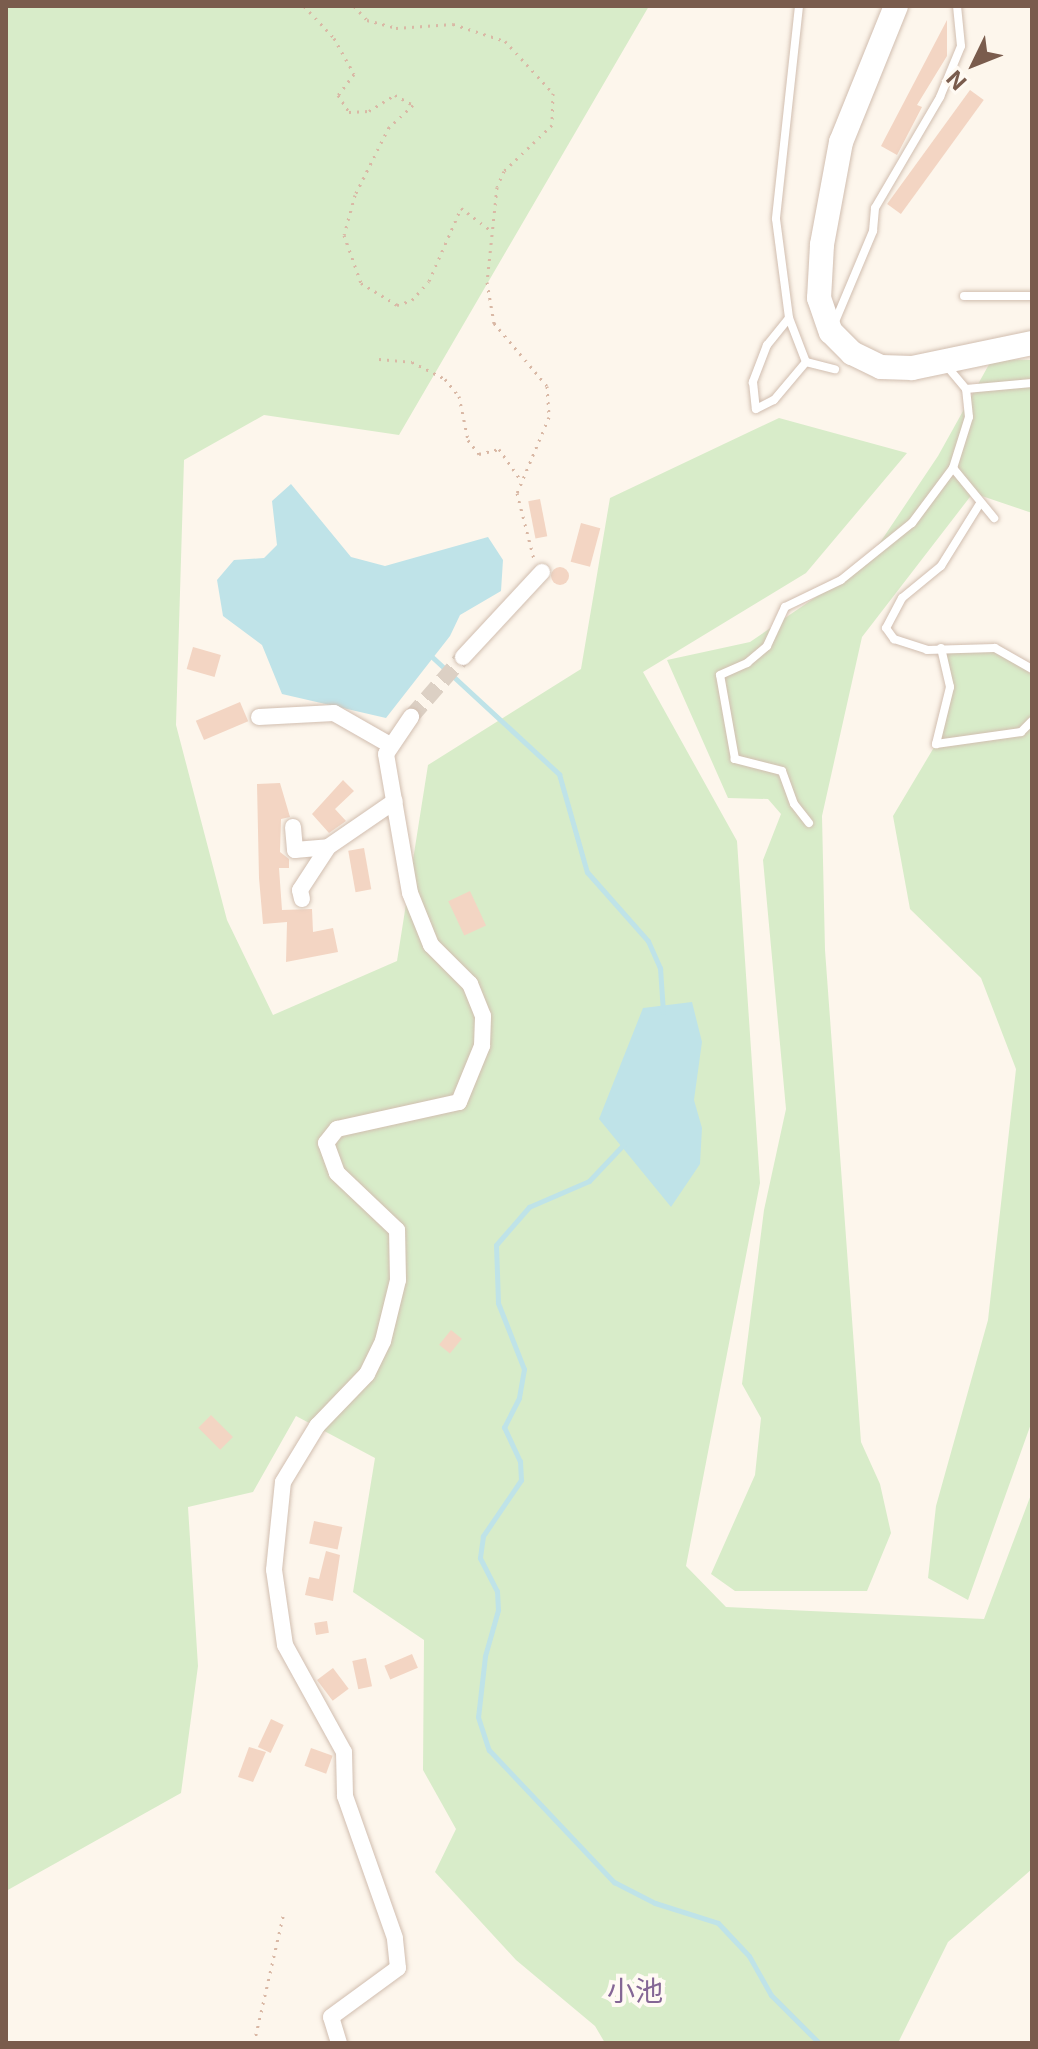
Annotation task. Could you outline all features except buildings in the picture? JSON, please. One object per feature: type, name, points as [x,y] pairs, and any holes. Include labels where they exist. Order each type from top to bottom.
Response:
[{"type":"street","points":[[896,6],[841,142],[822,245],[819,298],[831,332],[852,353],[881,367],[943,362],[1032,343]]},
{"type":"street","points":[[463,657],[542,572]]},
{"type":"street","points":[[259,717],[334,713],[390,745]]},
{"type":"street","points":[[339,2043],[331,2017],[398,1968],[395,1938],[345,1796],[344,1752],[285,1645],[274,1570],[283,1482],[299,1451],[367,1374],[383,1341],[401,1248],[397,1230],[337,1173],[326,1143],[337,1129],[459,1102],[482,1046],[483,1016],[470,984],[431,945],[410,893],[386,765],[390,745],[411,717]]},
{"type":"street","points":[[302,899],[300,890],[328,847],[395,801]]},
{"type":"street","points":[[293,827],[295,850],[328,847]]},
{"type":"lane","points":[[799,6],[776,219],[789,318],[806,362]]},
{"type":"lane","points":[[831,332],[873,231],[875,208],[940,97],[961,46],[957,6]]},
{"type":"lane","points":[[964,296],[1032,296]]},
{"type":"lane","points":[[789,318],[767,345],[753,382],[756,409],[774,400],[806,362]]},
{"type":"lane","points":[[806,362],[835,369]]},
{"type":"lane","points":[[809,823],[794,804],[782,771],[735,759],[720,675],[747,663],[767,646],[785,607],[841,580],[902,531],[953,468],[969,417],[966,389],[943,362]]},
{"type":"lane","points":[[966,389],[1032,383]]},
{"type":"lane","points":[[953,468],[979,505],[994,518]]},
{"type":"lane","points":[[979,505],[941,566],[902,598],[886,628],[894,639],[927,650],[995,648],[1032,669]]},
{"type":"lane","points":[[941,648],[950,687],[936,744],[1021,732],[1032,721]]},
{"type":"path","points":[[304,6],[334,38],[354,74],[338,95],[349,112],[369,111],[395,95],[413,105],[389,127],[355,195],[344,235],[361,283],[397,305],[412,300],[429,281],[461,208],[491,231]]},
{"type":"path","points":[[354,6],[367,20],[396,28],[453,24],[505,41],[553,93],[552,125],[504,171],[497,187],[487,282],[494,323],[547,386],[549,403],[545,432],[517,493],[521,521],[542,572]]},
{"type":"path","points":[[379,359],[412,362],[445,379],[459,396],[474,447],[479,454],[499,449],[521,480]]},
{"type":"path","points":[[254,2043],[284,1912]]},
{"type":"green space","points":[[6,6],[649,6],[399,435],[264,415],[184,460],[176,725],[227,920],[273,1015],[397,961],[428,765],[581,669],[610,498],[779,418],[907,453],[806,573],[643,672],[737,841],[760,1183],[686,1566],[726,1607],[984,1619],[1032,1492],[1032,1869],[948,1942],[898,2043],[605,2043],[595,2026],[516,1960],[435,1872],[456,1829],[423,1770],[424,1640],[353,1592],[375,1458],[296,1416],[253,1492],[188,1507],[198,1666],[181,1793],[6,1891]]},
{"type":"green space","points":[[992,359],[1032,360],[1032,513],[973,493],[862,637],[822,816],[825,950],[861,1442],[880,1484],[891,1533],[867,1591],[735,1591],[711,1574],[755,1475],[761,1418],[742,1384],[764,1210],[786,1109],[763,860],[781,814],[768,799],[728,798],[667,660],[750,642],[867,562],[938,456]]},
{"type":"green space","points":[[941,648],[995,648],[1032,669],[1032,1421],[968,1600],[928,1578],[936,1506],[988,1320],[1016,1069],[981,978],[910,909],[893,816],[936,744],[950,687]]},
{"type":"water","points":[[291,484],[351,557],[385,566],[488,537],[503,560],[501,591],[460,615],[450,636],[386,718],[282,694],[262,645],[223,616],[217,580],[234,560],[264,558],[277,545],[272,501]]},
{"type":"water","points":[[692,1002],[702,1042],[694,1100],[702,1128],[700,1164],[671,1207],[599,1119],[643,1008]]},
{"type":"waterway","points":[[430,655],[559,774],[587,872],[648,941],[660,968],[663,1012]]},
{"type":"waterway","points":[[624,1144],[589,1181],[529,1207],[496,1245],[498,1303],[524,1369],[519,1398],[504,1427],[520,1461],[521,1480],[483,1536],[480,1558],[497,1591],[498,1610],[485,1656],[478,1717],[489,1750],[614,1882],[655,1903],[718,1923],[749,1956],[771,1995],[819,2043]]},
{"type":"tunnel","points":[[411,717],[463,657]]},
{"type":"district","name":"小池","points":[[635,1991]]}]
